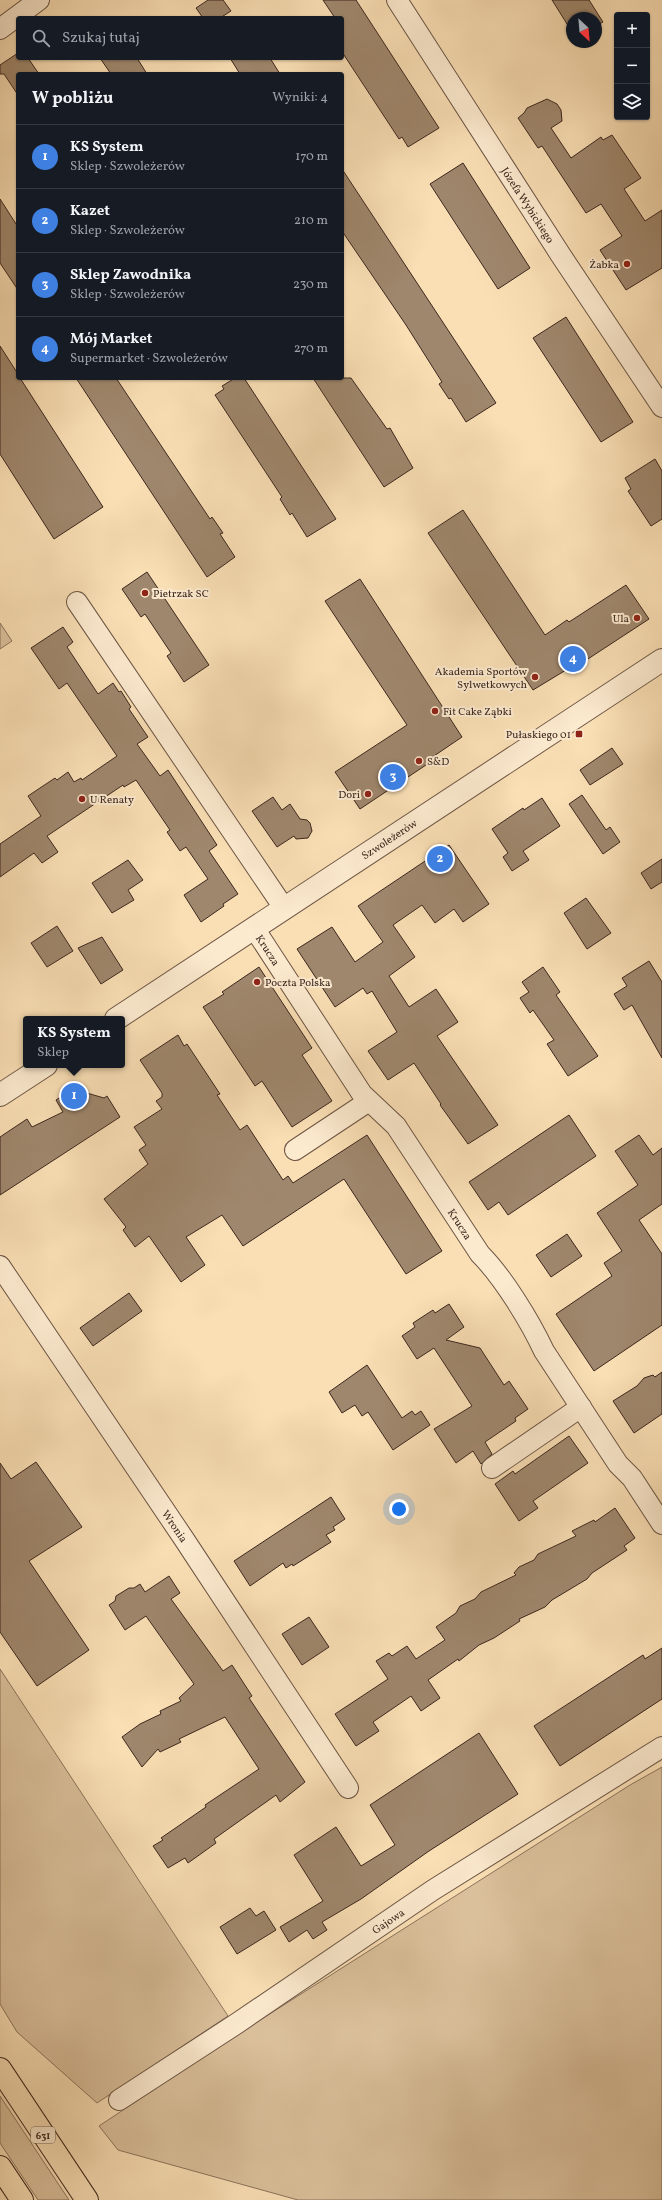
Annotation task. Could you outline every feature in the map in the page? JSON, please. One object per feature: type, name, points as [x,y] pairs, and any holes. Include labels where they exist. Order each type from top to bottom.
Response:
[{"type":"main road","name":"631","points":[[0,2069],[86,2200]]},
{"type":"main road","points":[[0,2168],[22,2200]]},
{"type":"street","points":[[17,16],[39,0]]},
{"type":"street","name":"Józefa Wybickiego","points":[[397,0],[560,254],[662,407]]},
{"type":"street","points":[[0,29],[16,17]]},
{"type":"street","points":[[77,602],[284,908]]},
{"type":"street","name":"Szwoleżerów","points":[[121,1016],[662,660]]},
{"type":"street","name":"Krucza","points":[[254,928],[362,1094],[396,1126],[480,1254],[492,1266],[537,1335],[544,1351],[581,1408],[618,1464],[632,1478],[662,1524]]},
{"type":"street","points":[[0,1095],[41,1068]]},
{"type":"street","points":[[295,1150],[369,1101]]},
{"type":"street","name":"Wronia","points":[[0,1266],[184,1539],[348,1788]]},
{"type":"street","points":[[492,1468],[581,1408]]},
{"type":"street","name":"Gajowa","points":[[119,2100],[433,1890],[662,1747]]},
{"type":"shaded area","points":[[0,623],[12,641],[0,649]]},
{"type":"shaded area","points":[[0,1669],[228,2016],[97,2103],[17,2032],[0,2004]]},
{"type":"shaded area","points":[[662,1767],[662,2200],[298,2200],[118,2150],[99,2126],[227,2041],[630,1785]]},
{"type":"shaded area","points":[[0,2096],[69,2200],[38,2200],[0,2143]]},
{"type":"building","points":[[208,0],[223,0],[231,11],[223,16],[202,16],[196,8]]},
{"type":"building","points":[[323,0],[356,0],[439,128],[408,147],[402,137],[399,139],[344,55],[344,16],[334,16]]},
{"type":"building","points":[[552,0],[589,0],[597,12],[566,12],[566,22]]},
{"type":"building","points":[[16,54],[16,60],[29,60],[38,72],[16,72],[16,92],[4,74],[0,74],[0,65]]},
{"type":"building","points":[[101,60],[138,60],[146,72],[110,72]]},
{"type":"building","points":[[231,60],[271,60],[279,72],[239,72]]},
{"type":"building","points":[[547,99],[557,104],[561,110],[562,121],[551,128],[571,158],[601,137],[603,140],[612,135],[641,178],[624,189],[645,221],[662,210],[662,268],[626,290],[600,250],[622,236],[601,204],[586,213],[542,146],[538,148],[518,118],[527,108]]},
{"type":"building","points":[[463,163],[530,268],[498,289],[430,184]]},
{"type":"building","points":[[344,172],[496,403],[466,422],[451,398],[449,399],[439,384],[442,382],[406,325],[344,234]]},
{"type":"building","points":[[0,199],[16,224],[16,287],[0,263]]},
{"type":"building","points":[[566,317],[633,422],[601,442],[533,338]]},
{"type":"building","points":[[0,346],[16,371],[16,380],[21,380],[103,507],[54,539],[0,454]]},
{"type":"building","points":[[344,378],[351,378],[387,429],[390,428],[413,468],[384,487],[314,380],[344,380]]},
{"type":"building","points":[[77,380],[117,380],[210,519],[212,517],[223,533],[220,534],[235,557],[207,577]]},
{"type":"building","points":[[232,380],[245,380],[336,519],[307,537],[292,513],[290,515],[280,499],[282,497],[215,395],[224,389],[222,386]]},
{"type":"building","points":[[655,459],[662,471],[662,519],[651,526],[628,491],[631,489],[625,478]]},
{"type":"building","points":[[463,510],[545,635],[567,620],[569,622],[626,585],[649,619],[568,672],[566,670],[533,690],[428,533]]},
{"type":"building","points":[[147,572],[209,665],[184,682],[167,656],[171,653],[145,614],[141,617],[122,589]]},
{"type":"building","points":[[360,579],[462,737],[431,758],[432,761],[360,809],[335,772],[407,725],[325,601]]},
{"type":"building","points":[[63,627],[73,642],[67,647],[98,694],[113,683],[119,692],[121,691],[131,707],[129,709],[148,737],[137,744],[160,776],[168,770],[217,845],[209,851],[238,894],[201,922],[184,895],[208,879],[186,847],[180,851],[167,832],[170,830],[136,780],[124,787],[123,785],[47,836],[58,852],[42,863],[34,853],[0,877],[0,844],[41,816],[28,796],[55,778],[57,780],[68,772],[74,782],[81,778],[82,780],[117,756],[67,683],[59,689],[31,648]]},
{"type":"building","points":[[612,748],[623,764],[590,785],[580,770]]},
{"type":"building","points":[[582,795],[606,830],[610,827],[620,842],[603,854],[569,804]]},
{"type":"building","points":[[273,797],[282,810],[290,804],[300,819],[307,820],[310,823],[312,831],[308,838],[296,839],[294,836],[277,847],[252,811]]},
{"type":"building","points":[[542,798],[560,826],[523,851],[529,860],[512,871],[503,857],[508,853],[492,829],[523,808],[524,810]]},
{"type":"building","points":[[449,845],[489,904],[463,922],[454,909],[435,923],[422,905],[393,925],[415,957],[389,976],[409,1007],[436,989],[458,1022],[437,1036],[498,1125],[468,1144],[440,1105],[441,1104],[414,1063],[388,1080],[368,1051],[397,1032],[372,991],[367,994],[363,988],[335,1007],[297,949],[332,927],[355,962],[383,942],[358,906]]},
{"type":"building","points":[[662,859],[662,882],[651,889],[641,873]]},
{"type":"building","points":[[128,860],[143,880],[128,890],[134,900],[112,913],[92,883]]},
{"type":"building","points":[[586,898],[611,933],[587,949],[564,913]]},
{"type":"building","points":[[57,926],[73,951],[47,967],[31,943]]},
{"type":"building","points":[[102,937],[123,970],[101,984],[78,948]]},
{"type":"building","points":[[649,961],[662,982],[662,1058],[632,1005],[624,1010],[614,994],[627,986],[622,978]]},
{"type":"building","points":[[259,967],[312,1048],[302,1055],[332,1101],[292,1127],[262,1081],[255,1086],[203,1007],[224,994],[222,992]]},
{"type":"building","points":[[543,967],[560,992],[556,995],[598,1056],[568,1076],[547,1044],[554,1040],[533,1010],[530,1013],[520,998],[529,992],[522,982]]},
{"type":"building","points":[[178,1035],[184,1046],[187,1044],[220,1094],[217,1095],[240,1130],[247,1125],[283,1180],[288,1176],[293,1183],[367,1135],[442,1251],[406,1274],[344,1179],[243,1246],[222,1215],[186,1237],[205,1265],[181,1282],[149,1236],[135,1247],[123,1230],[126,1227],[104,1199],[148,1164],[139,1150],[146,1145],[134,1127],[162,1109],[156,1101],[162,1097],[162,1093],[140,1060]]},
{"type":"building","points":[[73,1089],[104,1098],[107,1096],[120,1117],[0,1195],[0,1137],[27,1119],[32,1127],[63,1112],[56,1100]]},
{"type":"building","points":[[569,1115],[596,1156],[508,1215],[499,1202],[488,1210],[469,1182]]},
{"type":"building","points":[[639,1135],[653,1155],[662,1148],[662,1204],[639,1220],[662,1254],[662,1325],[594,1371],[556,1314],[612,1276],[604,1263],[622,1251],[597,1213],[638,1185],[615,1151]]},
{"type":"building","points":[[567,1234],[582,1256],[551,1277],[536,1255]]},
{"type":"building","points":[[129,1293],[142,1311],[93,1346],[80,1328]]},
{"type":"building","points":[[449,1304],[464,1327],[446,1340],[480,1348],[504,1385],[509,1381],[528,1409],[515,1418],[516,1421],[485,1442],[492,1454],[481,1464],[473,1451],[456,1463],[434,1429],[472,1406],[434,1348],[417,1359],[402,1336],[415,1327],[413,1323],[433,1310],[435,1313]]},
{"type":"building","points":[[367,1365],[402,1418],[412,1411],[415,1415],[421,1411],[430,1425],[393,1450],[368,1412],[362,1416],[355,1405],[342,1413],[329,1392]]},
{"type":"building","points":[[662,1372],[662,1414],[634,1433],[613,1401],[637,1386],[644,1378],[653,1375],[655,1377]]},
{"type":"building","points":[[569,1436],[588,1463],[533,1501],[538,1508],[519,1521],[495,1484],[513,1471],[515,1474]]},
{"type":"building","points":[[36,1462],[82,1527],[29,1561],[89,1650],[37,1686],[0,1632],[0,1463],[11,1479]]},
{"type":"building","points":[[331,1497],[345,1519],[333,1527],[335,1530],[326,1535],[331,1542],[293,1566],[292,1564],[286,1568],[283,1563],[250,1586],[234,1561]]},
{"type":"building","points":[[615,1508],[635,1538],[624,1546],[627,1550],[592,1573],[587,1579],[552,1600],[545,1607],[519,1619],[520,1621],[494,1638],[479,1645],[459,1661],[458,1659],[428,1680],[440,1698],[421,1711],[411,1696],[373,1722],[379,1731],[356,1746],[335,1714],[388,1679],[376,1661],[389,1653],[392,1656],[407,1646],[416,1659],[445,1640],[436,1627],[456,1613],[460,1606],[475,1599],[481,1592],[516,1575],[514,1573],[519,1567],[534,1560],[538,1554],[576,1536],[572,1531],[594,1520],[595,1522]]},
{"type":"building","points":[[169,1576],[180,1593],[171,1599],[223,1671],[232,1665],[252,1696],[249,1698],[305,1782],[280,1802],[276,1795],[214,1839],[216,1843],[188,1863],[185,1858],[168,1868],[153,1846],[163,1840],[161,1838],[206,1807],[205,1805],[259,1769],[225,1717],[179,1739],[181,1742],[160,1752],[158,1749],[142,1767],[122,1737],[140,1724],[161,1714],[160,1711],[181,1701],[179,1698],[194,1684],[146,1616],[125,1630],[109,1605],[115,1601],[116,1596],[129,1588],[134,1588],[140,1584],[145,1592]]},
{"type":"building","points":[[309,1617],[329,1647],[302,1665],[282,1634]]},
{"type":"building","points":[[662,1648],[662,1699],[560,1766],[534,1726],[643,1655],[645,1659]]},
{"type":"building","points":[[479,1733],[518,1794],[429,1851],[361,1899],[322,1922],[327,1930],[313,1939],[307,1930],[289,1942],[280,1927],[323,1901],[294,1855],[336,1827],[361,1866],[395,1845],[370,1805]]},
{"type":"building","points":[[250,1908],[256,1916],[264,1911],[276,1930],[237,1954],[220,1927]]},
{"type":"place","name":"Żabka","points":[[627,264]]},
{"type":"place","name":"Pietrzak SC","points":[[145,593]]},
{"type":"place","name":"Ula","points":[[637,618]]},
{"type":"place","name":"Mój Market","points":[[573,659]]},
{"type":"place","name":"Akademia Sportów Sylwetkowych","points":[[535,677]]},
{"type":"place","name":"Fit Cake Ząbki","points":[[435,711]]},
{"type":"place","name":"Pułaskiego 01","points":[[579,734]]},
{"type":"place","name":"S&D","points":[[419,761]]},
{"type":"place","name":"Sklep Zawodnika","points":[[393,777]]},
{"type":"place","name":"Dori","points":[[368,794]]},
{"type":"place","name":"U Renaty","points":[[82,799]]},
{"type":"place","name":"Kazet","points":[[440,859]]},
{"type":"place","name":"Poczta Polska","points":[[257,982]]},
{"type":"place","name":"KS System","points":[[74,1096]]}]
